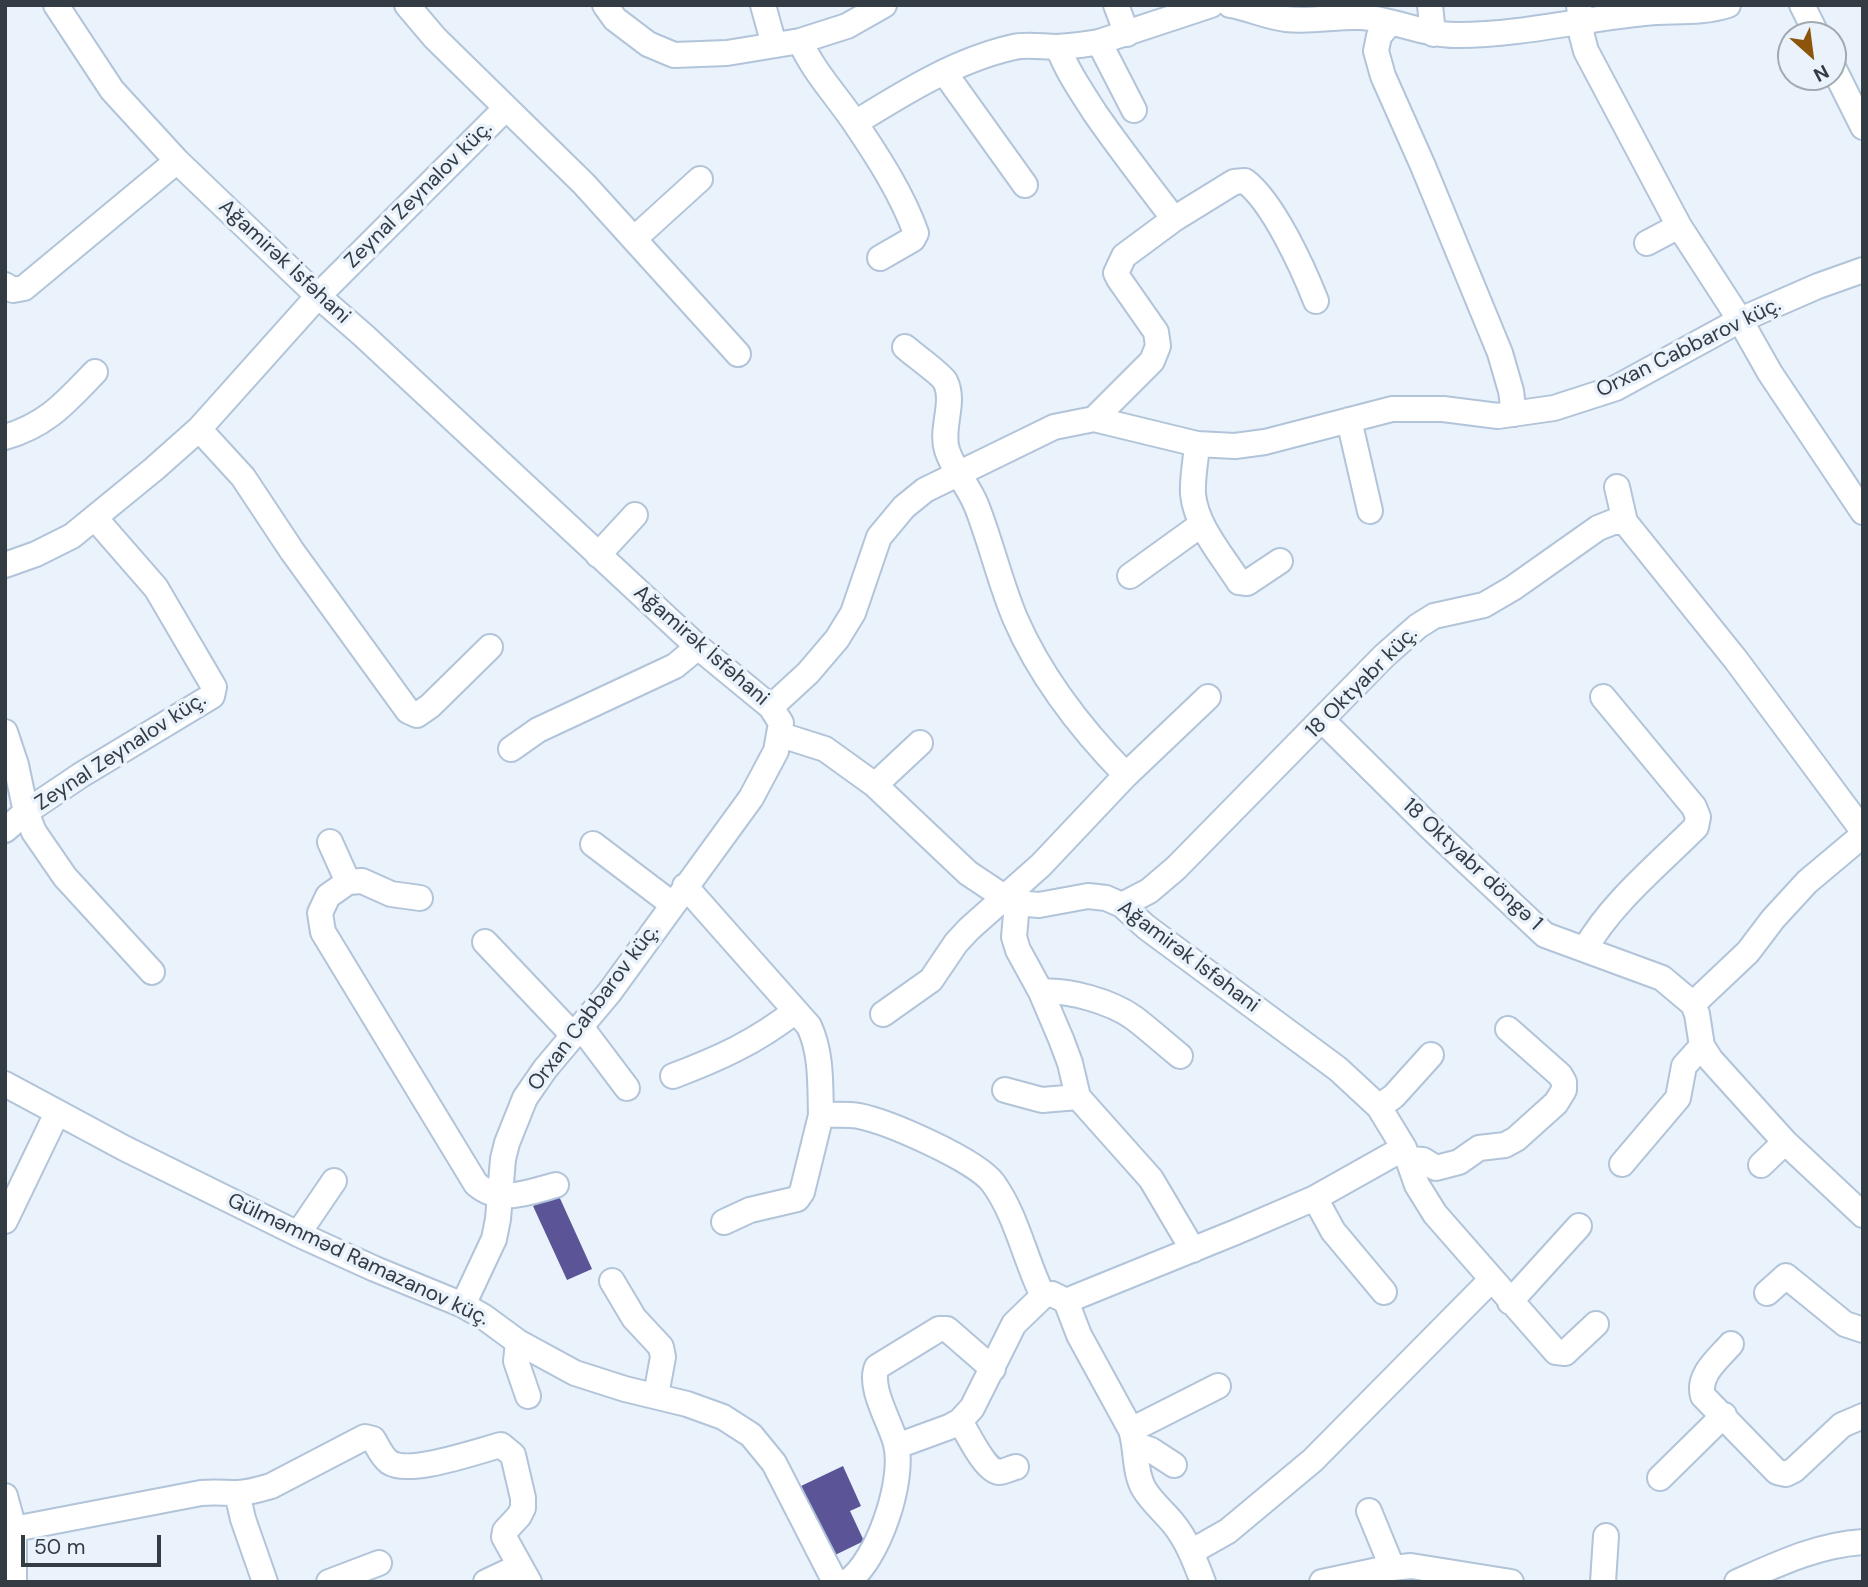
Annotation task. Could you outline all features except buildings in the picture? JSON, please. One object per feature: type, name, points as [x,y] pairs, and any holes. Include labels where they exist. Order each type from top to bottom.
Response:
[{"type":"street","name":"Ağamirək İsfəhani","points":[[56,5],[112,90],[177,160],[318,296],[698,647],[771,706],[781,723],[781,735]]},
{"type":"street","points":[[407,5],[435,38],[584,184],[738,354]]},
{"type":"street","points":[[606,5],[615,19],[648,44],[674,55],[727,53],[800,41],[848,26],[884,5]]},
{"type":"street","points":[[763,5],[774,45]]},
{"type":"street","points":[[1116,5],[1127,34]]},
{"type":"street","points":[[1230,5],[1289,20],[1323,13],[1360,17],[1433,34],[1461,36],[1580,14],[1696,11],[1728,5]]},
{"type":"street","points":[[1430,5],[1433,34]]},
{"type":"street","points":[[1802,5],[1810,21]]},
{"type":"street","points":[[855,123],[914,87],[993,52],[1018,46],[1058,47],[1099,42],[1206,6]]},
{"type":"street","points":[[1580,14],[1586,51],[1593,66],[1679,226],[1740,320],[1770,373],[1863,512]]},
{"type":"street","points":[[1390,23],[1379,36],[1376,51],[1383,76],[1500,353],[1511,391],[1514,414]]},
{"type":"street","points":[[800,41],[811,62],[855,123],[903,201],[916,233],[913,239],[880,258]]},
{"type":"street","points":[[1099,42],[1134,110]]},
{"type":"street","points":[[1058,47],[1065,66],[1117,145],[1174,219]]},
{"type":"street","points":[[944,72],[1025,185]]},
{"type":"street","points":[[1845,91],[1863,127]]},
{"type":"street","name":"Zeynal Zeynalov küç.","points":[[5,565],[36,554],[72,536],[199,429],[318,296],[506,108]]},
{"type":"street","points":[[5,285],[13,290],[23,288],[177,160]]},
{"type":"street","points":[[634,239],[700,179]]},
{"type":"street","points":[[1094,419],[1152,361],[1158,346],[1156,332],[1116,273],[1119,264],[1124,256],[1174,219],[1234,182],[1245,181],[1252,187],[1279,226],[1301,263],[1316,301]]},
{"type":"street","points":[[1647,243],[1679,226]]},
{"type":"street","name":"Orxan Cabbarov küç.","points":[[771,706],[808,673],[853,613],[879,537],[893,519],[925,490],[1054,427],[1094,419],[1197,444],[1235,446],[1265,442],[1392,409],[1443,409],[1498,416],[1554,408],[1615,388],[1740,320],[1818,286],[1863,270]]},
{"type":"street","points":[[905,347],[945,381],[949,394],[944,428],[946,448],[977,506],[1016,619],[1036,658],[1070,710],[1126,775]]},
{"type":"street","points":[[5,437],[29,430],[54,413],[96,372]]},
{"type":"street","points":[[1349,420],[1370,511]]},
{"type":"street","points":[[199,429],[243,477],[292,551],[408,710],[417,715],[430,706],[490,647]]},
{"type":"street","points":[[1197,444],[1193,492],[1202,524],[1239,582],[1247,583],[1280,561]]},
{"type":"street","points":[[1617,487],[1625,522],[1736,660],[1863,833],[1807,882],[1773,919],[1748,952],[1693,1004],[1702,1046],[1711,1060],[1785,1142],[1863,1215]]},
{"type":"street","points":[[598,555],[635,515]]},
{"type":"street","name":"Zeynal Zeynalov küç.","points":[[5,830],[26,812],[212,696],[214,687],[156,588],[95,518]]},
{"type":"street","name":"18 Oktyabr küç.","points":[[1122,905],[1149,891],[1177,868],[1384,656],[1418,626],[1434,616],[1484,605],[1513,588],[1598,528],[1613,522],[1625,522]]},
{"type":"street","points":[[1130,576],[1202,524]]},
{"type":"street","points":[[511,749],[538,730],[675,666],[698,647]]},
{"type":"street","points":[[883,1014],[931,980],[956,943],[1011,900],[1126,775],[1208,697]]},
{"type":"street","points":[[1585,949],[1595,931],[1615,909],[1696,827],[1698,817],[1695,807],[1603,697]]},
{"type":"street","name":"18 Oktyabr döngə 1","points":[[1323,721],[1545,935],[1662,978],[1693,1004]]},
{"type":"street","name":"Zeynal Zeynalov küç.","points":[[5,732],[16,765],[26,812],[34,832],[65,877],[152,972]]},
{"type":"street","points":[[781,735],[825,749],[874,785],[968,873],[1011,900]]},
{"type":"street","name":"Orxan Cabbarov küç.","points":[[463,1305],[494,1239],[507,1143],[525,1098],[545,1069],[609,993],[751,798],[765,775],[781,735]]},
{"type":"street","points":[[874,785],[920,743]]},
{"type":"street","points":[[330,842],[348,881]]},
{"type":"street","points":[[593,844],[678,895],[809,1026],[815,1040],[819,1059],[821,1115],[802,1192],[797,1199],[750,1210],[724,1222]]},
{"type":"street","points":[[420,898],[391,894],[362,881],[348,881],[328,896],[320,913],[323,932],[476,1184],[484,1191],[499,1197],[556,1185]]},
{"type":"street","name":"Ağamirək İsfəhani","points":[[1011,900],[1039,905],[1088,897],[1106,898],[1122,905],[1146,927],[1338,1069],[1379,1107],[1406,1154],[1418,1185],[1435,1214],[1556,1352],[1565,1353],[1596,1324]]},
{"type":"street","points":[[1011,900],[1014,937],[1018,950],[1041,992],[1070,1063],[1078,1097],[1151,1179],[1193,1250]]},
{"type":"street","points":[[485,942],[577,1032],[627,1088]]},
{"type":"street","points":[[1041,992],[1072,993],[1119,1010],[1132,1017],[1180,1056]]},
{"type":"street","points":[[673,1076],[715,1060],[766,1034],[794,1012]]},
{"type":"street","points":[[897,1446],[960,1421],[972,1408],[1014,1324],[1054,1298],[1193,1250],[1315,1198],[1406,1154],[1436,1168],[1460,1162],[1485,1146],[1505,1145],[1516,1139],[1556,1103],[1564,1082],[1560,1075],[1508,1029]]},
{"type":"street","points":[[1622,1164],[1678,1098],[1684,1066],[1702,1046]]},
{"type":"street","points":[[1379,1107],[1394,1096],[1431,1055]]},
{"type":"street","name":"Gülməmməd Ramazanov küç.","points":[[5,1084],[57,1113],[298,1234],[463,1305],[494,1323],[518,1342],[575,1373],[723,1417],[751,1434],[774,1463],[835,1582]]},
{"type":"street","points":[[1005,1090],[1042,1100],[1078,1097]]},
{"type":"street","points":[[5,1220],[57,1113]]},
{"type":"street","points":[[821,1115],[859,1116],[901,1130],[977,1167],[992,1182],[1003,1201],[1031,1272],[1054,1298],[1079,1335],[1134,1438],[1144,1489],[1175,1526],[1191,1552],[1203,1582]]},
{"type":"street","points":[[1761,1165],[1785,1142]]},
{"type":"street","points":[[298,1234],[334,1181]]},
{"type":"street","points":[[1315,1198],[1333,1231],[1384,1293]]},
{"type":"street","points":[[1510,1302],[1579,1226]]},
{"type":"street","points":[[1767,1293],[1786,1276],[1845,1324],[1863,1330]]},
{"type":"street","points":[[1191,1552],[1228,1531],[1313,1460],[1491,1280]]},
{"type":"street","points":[[612,1281],[634,1318],[661,1347],[663,1357],[656,1395]]},
{"type":"street","points":[[847,1582],[869,1556],[885,1521],[895,1487],[897,1446],[874,1383],[877,1367],[939,1329],[947,1329],[993,1368]]},
{"type":"street","points":[[518,1342],[516,1361],[528,1396]]},
{"type":"street","points":[[1731,1343],[1703,1376],[1700,1387],[1703,1396],[1777,1472],[1786,1474],[1794,1470],[1842,1425],[1863,1416]]},
{"type":"street","points":[[1134,1438],[1217,1386]]},
{"type":"street","points":[[1660,1478],[1724,1415]]},
{"type":"street","points":[[960,1421],[987,1466],[995,1472],[1016,1467]]},
{"type":"street","points":[[14,1529],[201,1493],[237,1493],[271,1486],[365,1437],[373,1440],[387,1461],[397,1466],[415,1467],[501,1445],[513,1455],[523,1499],[519,1516],[505,1531],[504,1537],[524,1574],[486,1582]]},
{"type":"street","points":[[1134,1438],[1174,1465]]},
{"type":"street","points":[[237,1493],[243,1520],[265,1582]]},
{"type":"street","points":[[5,1496],[14,1529],[14,1582]]},
{"type":"street","points":[[1369,1511],[1392,1567]]},
{"type":"street","points":[[1603,1582],[1606,1536]]},
{"type":"street","points":[[1737,1582],[1775,1574],[1824,1547],[1863,1542]]},
{"type":"street","points":[[329,1582],[379,1563]]},
{"type":"street","points":[[1321,1582],[1392,1567],[1411,1566],[1497,1581]]}]
